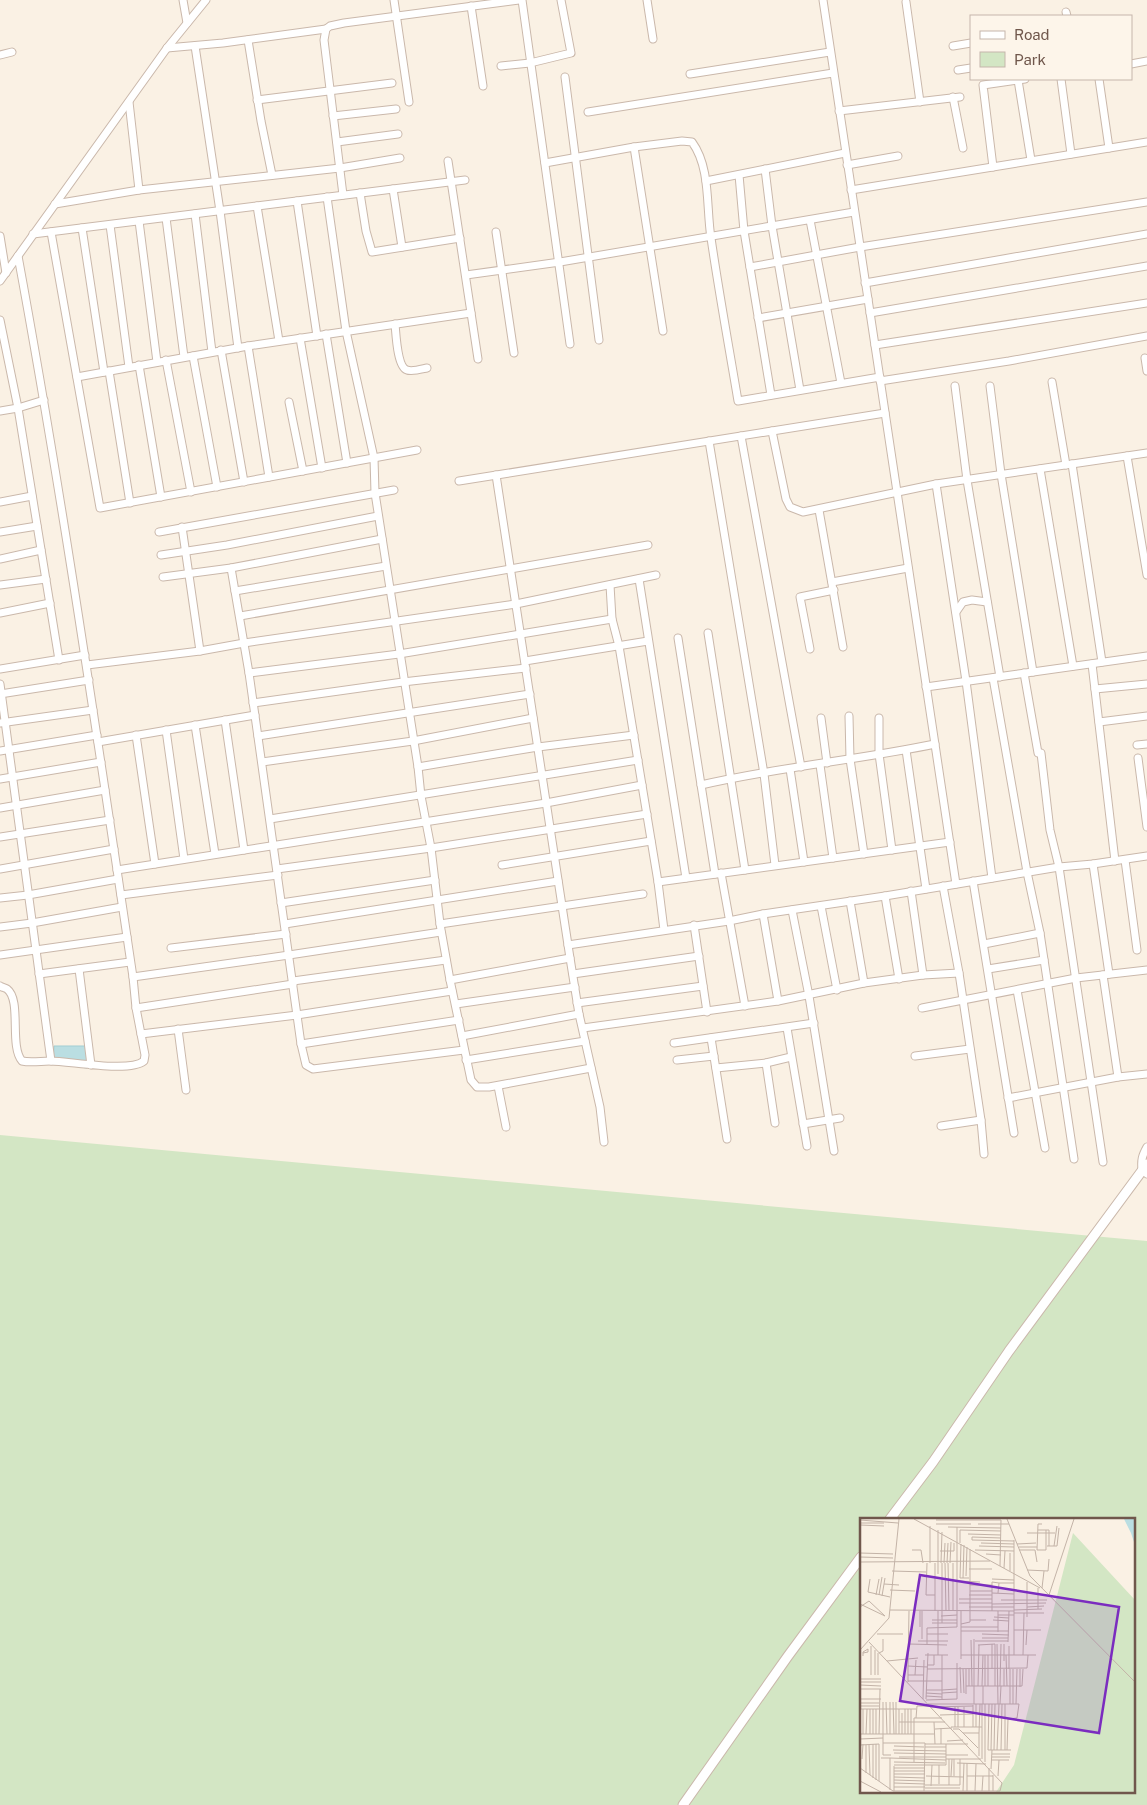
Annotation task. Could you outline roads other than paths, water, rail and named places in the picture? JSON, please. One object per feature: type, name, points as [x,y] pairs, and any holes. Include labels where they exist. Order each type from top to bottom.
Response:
[{"type":"street","points":[[183,0],[187,23]]},
{"type":"street","points":[[0,281],[167,48],[206,0]]},
{"type":"street","points":[[394,0],[409,102]]},
{"type":"street","points":[[167,48],[248,40],[326,28],[344,23],[521,0],[560,262],[570,344]]},
{"type":"street","points":[[500,66],[530,63],[571,53],[561,0]]},
{"type":"street","points":[[647,0],[653,39]]},
{"type":"street","points":[[823,0],[956,884]]},
{"type":"street","points":[[906,2],[920,102]]},
{"type":"street","points":[[472,6],[484,86]]},
{"type":"street","points":[[326,28],[324,40],[343,195]]},
{"type":"street","points":[[248,40],[257,100],[272,175]]},
{"type":"street","points":[[953,46],[970,43]]},
{"type":"street","points":[[195,46],[238,348]]},
{"type":"street","points":[[0,54],[12,52]]},
{"type":"street","points":[[690,74],[830,52]]},
{"type":"street","points":[[1132,64],[1147,61]]},
{"type":"street","points":[[958,70],[970,68]]},
{"type":"street","points":[[588,112],[833,73]]},
{"type":"street","points":[[565,77],[599,340]]},
{"type":"street","points":[[993,167],[983,85],[1016,80]]},
{"type":"street","points":[[1022,80],[1032,160]]},
{"type":"street","points":[[1062,80],[1071,154]]},
{"type":"street","points":[[1099,80],[1109,148]]},
{"type":"street","points":[[257,100],[392,83]]},
{"type":"street","points":[[839,112],[956,97],[963,148]]},
{"type":"street","points":[[130,102],[139,190]]},
{"type":"street","points":[[333,116],[396,109]]},
{"type":"street","points":[[337,142],[398,134]]},
{"type":"street","points":[[545,163],[634,147],[682,141],[692,142],[698,150],[706,181],[710,236],[738,401],[800,390],[1009,361],[1147,336]]},
{"type":"street","points":[[851,190],[1147,142]]},
{"type":"street","points":[[634,147],[663,331]]},
{"type":"street","points":[[706,181],[845,153]]},
{"type":"street","points":[[847,164],[898,156]]},
{"type":"street","points":[[55,204],[139,190],[340,168],[400,158]]},
{"type":"street","points":[[448,161],[478,360]]},
{"type":"street","points":[[765,169],[772,226],[800,390]]},
{"type":"street","points":[[738,174],[744,231],[771,395]]},
{"type":"street","points":[[33,234],[465,180]]},
{"type":"street","points":[[393,189],[402,247]]},
{"type":"street","points":[[360,193],[366,232],[372,252],[460,238]]},
{"type":"street","points":[[327,197],[346,331],[374,458],[375,493],[403,682],[431,848],[446,960],[466,1060],[474,1086],[477,1087],[498,1086],[591,1068]]},
{"type":"street","points":[[297,201],[317,336]]},
{"type":"street","points":[[750,266],[1147,202]]},
{"type":"street","points":[[257,206],[279,341]]},
{"type":"street","points":[[466,275],[560,262],[854,212]]},
{"type":"street","points":[[195,214],[212,352]]},
{"type":"street","points":[[166,218],[184,357]]},
{"type":"street","points":[[810,220],[841,384]]},
{"type":"street","points":[[139,221],[157,362]]},
{"type":"street","points":[[110,225],[129,367]]},
{"type":"street","points":[[82,228],[130,503]]},
{"type":"street","points":[[52,232],[100,508],[418,450]]},
{"type":"street","points":[[496,232],[514,353]]},
{"type":"street","points":[[865,283],[1147,234]]},
{"type":"street","points":[[0,236],[6,272]]},
{"type":"street","points":[[0,986],[7,989],[11,994],[14,1008],[16,1043],[20,1059],[24,1062],[51,1061],[91,1065],[132,1065],[142,1063],[145,1056],[136,1008],[87,665],[44,400],[18,256]]},
{"type":"street","points":[[870,313],[1147,266]]},
{"type":"street","points":[[758,318],[868,299]]},
{"type":"street","points":[[875,345],[1147,303]]},
{"type":"street","points":[[77,377],[221,350],[471,313]]},
{"type":"street","points":[[0,320],[18,408],[59,660]]},
{"type":"street","points":[[395,324],[398,350],[403,367],[407,370],[427,368]]},
{"type":"street","points":[[326,334],[347,463]]},
{"type":"street","points":[[300,338],[322,468]]},
{"type":"street","points":[[248,346],[269,478]]},
{"type":"street","points":[[221,350],[244,482]]},
{"type":"street","points":[[193,356],[217,487]]},
{"type":"street","points":[[1145,358],[1147,371]]},
{"type":"street","points":[[166,360],[191,492]]},
{"type":"street","points":[[139,365],[161,497]]},
{"type":"street","points":[[1052,382],[1069,464],[1102,662]]},
{"type":"street","points":[[956,386],[967,480],[987,602],[996,677],[1027,872],[1040,933],[1074,1159]]},
{"type":"street","points":[[990,386],[1001,474],[1033,672]]},
{"type":"street","points":[[0,411],[44,400]]},
{"type":"street","points":[[289,402],[303,471]]},
{"type":"street","points":[[459,481],[885,413]]},
{"type":"street","points":[[772,431],[786,499],[790,507],[803,512],[936,484],[1147,453]]},
{"type":"street","points":[[741,436],[801,767]]},
{"type":"street","points":[[709,441],[764,774],[775,866]]},
{"type":"street","points":[[1127,456],[1147,575]]},
{"type":"street","points":[[1040,469],[1073,666]]},
{"type":"street","points":[[496,475],[577,1003],[600,1107],[604,1142]]},
{"type":"street","points":[[936,484],[966,681],[992,878]]},
{"type":"street","points":[[159,532],[394,490]]},
{"type":"street","points":[[0,502],[32,496]]},
{"type":"street","points":[[819,510],[843,647]]},
{"type":"street","points":[[161,555],[378,516]]},
{"type":"street","points":[[0,532],[37,526]]},
{"type":"street","points":[[182,527],[200,650]]},
{"type":"street","points":[[164,577],[231,568],[382,540]]},
{"type":"street","points":[[240,616],[648,545]]},
{"type":"street","points":[[0,559],[41,550]]},
{"type":"street","points":[[235,591],[386,566]]},
{"type":"street","points":[[231,568],[249,672],[301,1044],[306,1065],[313,1069],[464,1050]]},
{"type":"street","points":[[810,649],[800,597],[833,586],[908,568]]},
{"type":"street","points":[[87,665],[516,604],[656,575]]},
{"type":"street","points":[[0,585],[46,579]]},
{"type":"street","points":[[639,579],[686,878]]},
{"type":"street","points":[[610,585],[612,619],[619,646],[634,735],[664,930]]},
{"type":"street","points":[[956,612],[963,602],[972,600],[987,602]]},
{"type":"street","points":[[0,613],[50,603]]},
{"type":"street","points":[[249,672],[399,654],[612,619]]},
{"type":"street","points":[[708,633],[745,870]]},
{"type":"street","points":[[678,638],[701,785],[729,921],[744,1006]]},
{"type":"street","points":[[253,703],[525,665],[648,641]]},
{"type":"street","points":[[0,669],[85,655]]},
{"type":"street","points":[[926,687],[1147,656]]},
{"type":"street","points":[[1092,664],[1115,861]]},
{"type":"street","points":[[1024,673],[1039,753],[1050,830],[1059,867],[1103,1162]]},
{"type":"street","points":[[1,694],[89,680]]},
{"type":"street","points":[[0,684],[3,722],[14,777],[24,866],[51,1061]]},
{"type":"street","points":[[1095,689],[1147,684]]},
{"type":"street","points":[[258,736],[530,694]]},
{"type":"street","points":[[3,722],[93,710]]},
{"type":"street","points":[[0,751],[136,735],[255,715]]},
{"type":"street","points":[[849,716],[850,759],[864,854]]},
{"type":"street","points":[[1099,722],[1147,716]]},
{"type":"street","points":[[262,762],[413,741],[534,718]]},
{"type":"street","points":[[821,718],[833,858]]},
{"type":"street","points":[[879,718],[879,754],[892,850]]},
{"type":"street","points":[[225,720],[244,850]]},
{"type":"street","points":[[195,725],[215,854]]},
{"type":"street","points":[[166,730],[184,860]]},
{"type":"street","points":[[136,735],[156,864]]},
{"type":"street","points":[[418,767],[538,747],[634,735]]},
{"type":"street","points":[[701,785],[731,778],[935,744]]},
{"type":"street","points":[[1137,745],[1147,744]]},
{"type":"street","points":[[906,750],[926,889]]},
{"type":"street","points":[[1138,758],[1147,827]]},
{"type":"street","points":[[270,819],[638,760]]},
{"type":"street","points":[[0,779],[101,762]]},
{"type":"street","points":[[790,769],[804,862]]},
{"type":"street","points":[[117,870],[546,803],[642,785]]},
{"type":"street","points":[[0,808],[105,790]]},
{"type":"street","points":[[120,895],[647,814]]},
{"type":"street","points":[[0,837],[110,820]]},
{"type":"street","points":[[502,865],[651,841]]},
{"type":"street","points":[[658,882],[950,842]]},
{"type":"street","points":[[0,869],[114,850]]},
{"type":"street","points":[[568,945],[729,921],[762,914],[1059,867],[1147,856]]},
{"type":"street","points":[[1124,860],[1137,950]]},
{"type":"street","points":[[1093,864],[1118,1077]]},
{"type":"street","points":[[0,898],[118,879]]},
{"type":"street","points":[[282,903],[434,880]]},
{"type":"street","points":[[284,924],[558,881]]},
{"type":"street","points":[[973,881],[1014,1133]]},
{"type":"street","points":[[943,886],[959,973],[981,1120],[984,1154]]},
{"type":"street","points":[[911,891],[923,976]]},
{"type":"street","points":[[133,977],[289,955],[562,905],[643,894]]},
{"type":"street","points":[[885,896],[899,979]]},
{"type":"street","points":[[850,901],[864,983]]},
{"type":"street","points":[[821,906],[837,990]]},
{"type":"street","points":[[0,927],[122,907]]},
{"type":"street","points":[[792,910],[814,1023],[834,1151]]},
{"type":"street","points":[[762,914],[778,1001]]},
{"type":"street","points":[[694,925],[707,1012]]},
{"type":"street","points":[[984,944],[1040,933]]},
{"type":"street","points":[[171,948],[286,934]]},
{"type":"street","points":[[0,955],[127,937]]},
{"type":"street","points":[[573,974],[698,956]]},
{"type":"street","points":[[450,980],[570,958]]},
{"type":"street","points":[[136,1008],[293,982],[446,960]]},
{"type":"street","points":[[988,969],[1044,960]]},
{"type":"street","points":[[39,974],[130,962]]},
{"type":"street","points":[[79,970],[91,1065]]},
{"type":"street","points":[[922,1008],[1076,978],[1147,970]]},
{"type":"street","points":[[583,1028],[778,1001],[864,983],[959,973]]},
{"type":"street","points":[[577,1003],[703,986]]},
{"type":"street","points":[[456,1004],[575,987]]},
{"type":"street","points":[[1018,990],[1045,1148]]},
{"type":"street","points":[[141,1034],[297,1015],[452,991]]},
{"type":"street","points":[[462,1036],[579,1014]]},
{"type":"street","points":[[301,1044],[459,1020]]},
{"type":"street","points":[[674,1044],[814,1023]]},
{"type":"street","points":[[787,1028],[807,1146]]},
{"type":"street","points":[[178,1029],[186,1090]]},
{"type":"street","points":[[710,1038],[727,1139]]},
{"type":"street","points":[[466,1060],[585,1041]]},
{"type":"street","points":[[916,1056],[970,1049]]},
{"type":"street","points":[[677,1060],[714,1056]]},
{"type":"street","points":[[716,1068],[766,1063],[791,1057]]},
{"type":"street","points":[[766,1063],[775,1123]]},
{"type":"street","points":[[1008,1098],[1118,1077],[1147,1074]]},
{"type":"street","points":[[498,1086],[506,1127]]},
{"type":"street","points":[[803,1124],[840,1118]]},
{"type":"street","points":[[941,1126],[981,1120]]},
{"type":"street","points":[[891,1518],[933,1462],[1009,1351],[1145,1169],[1141,1161],[1142,1155],[1147,1148]]},
{"type":"street","points":[[683,1805],[788,1656],[860,1558]]},
{"type":"water","points":[[54,1046],[89,1046],[87,1068],[53,1063]]}]
